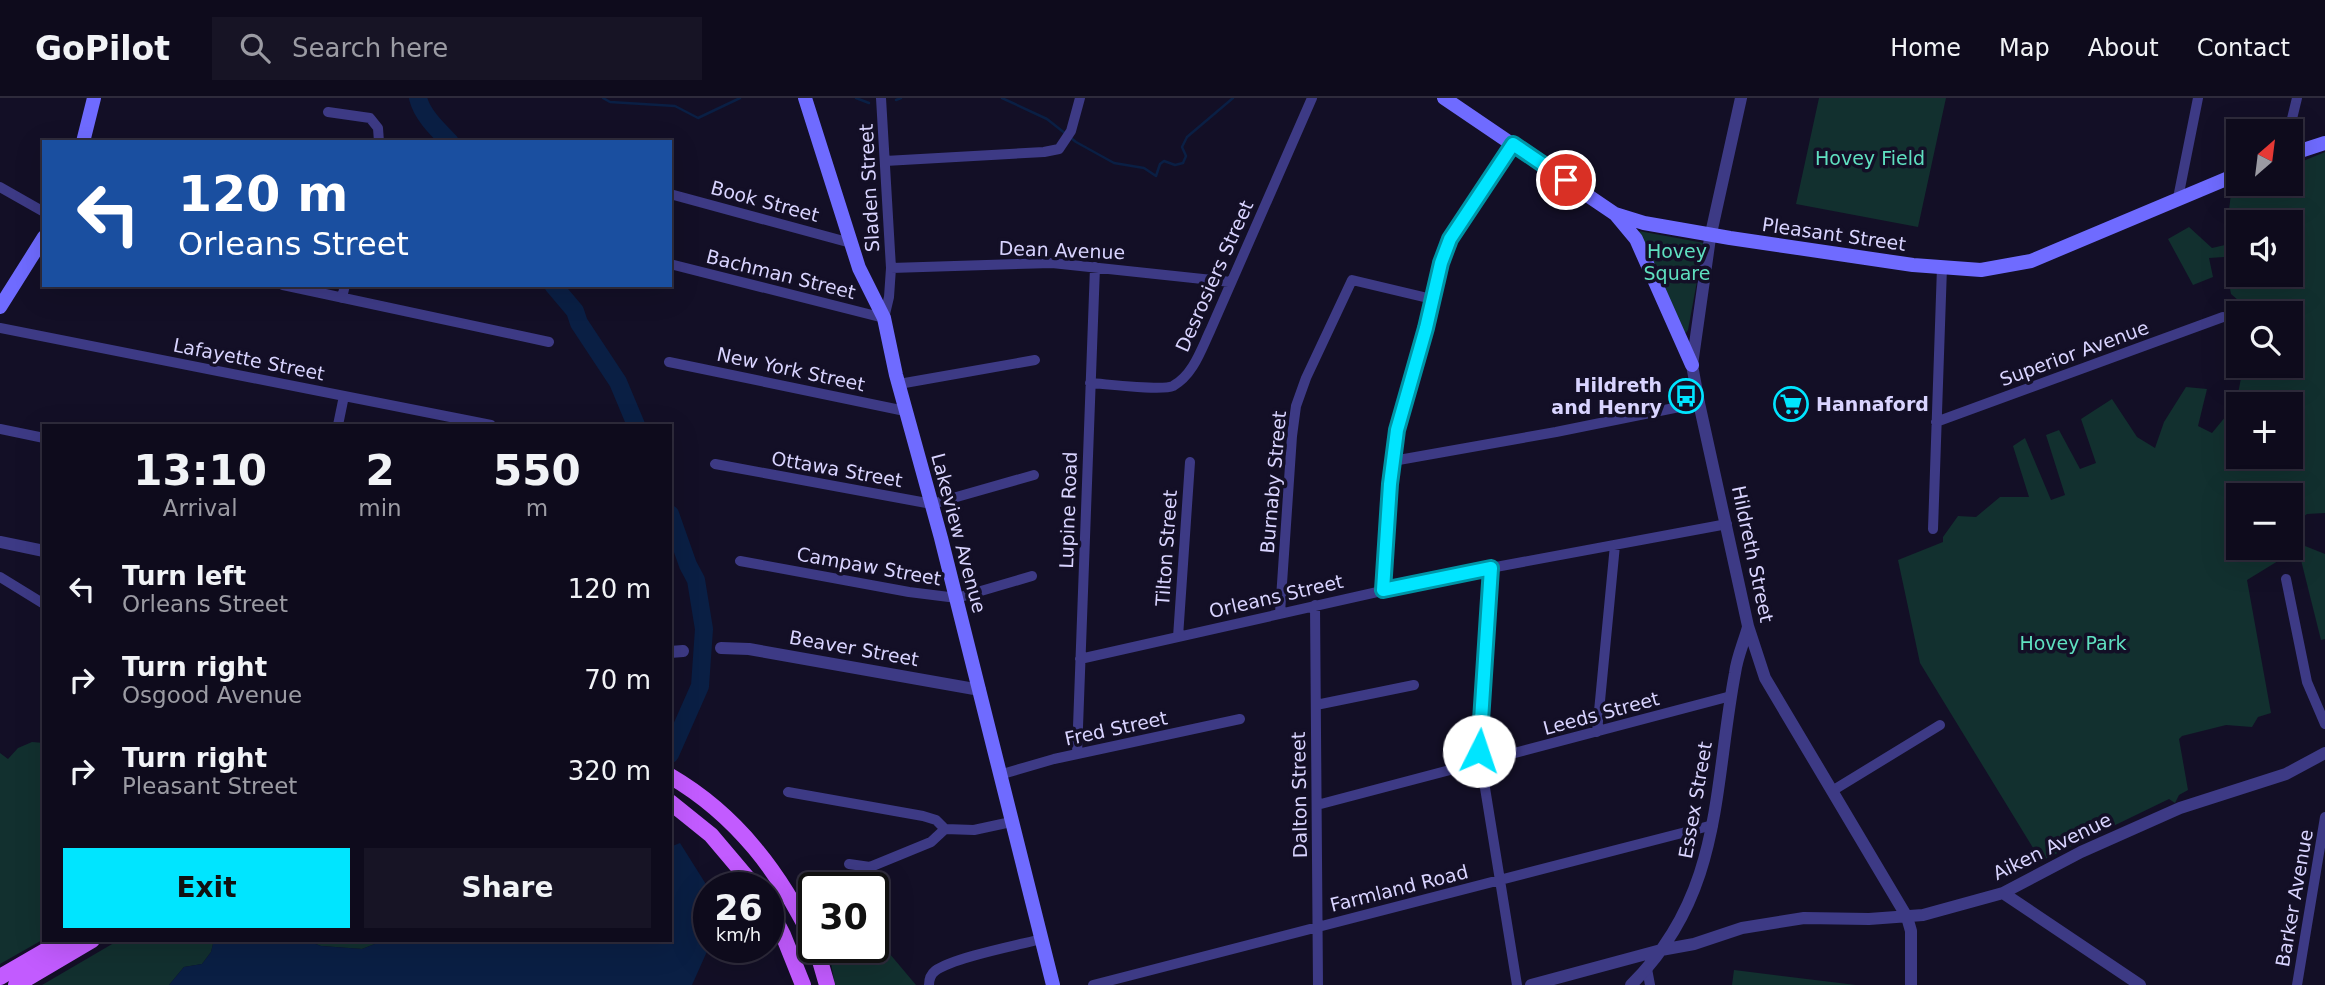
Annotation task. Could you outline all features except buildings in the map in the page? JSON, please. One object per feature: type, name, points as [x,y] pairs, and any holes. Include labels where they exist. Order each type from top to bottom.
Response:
[{"type":"main road","points":[[84,140],[94,98]]},
{"type":"main road","name":"Lakeview Avenue","points":[[805,98],[859,268],[884,318],[905,411],[957,598],[1053,985]]},
{"type":"main road","name":"Pleasant Street","points":[[1444,98],[1615,214],[1644,223],[1710,235],[1913,265],[1980,270],[2031,261],[2226,179]]},
{"type":"main road","points":[[2303,150],[2325,143]]},
{"type":"main road","points":[[1615,214],[1636,239],[1692,365]]},
{"type":"main road","points":[[1,304],[42,242]]},
{"type":"main road","points":[[675,779],[725,816],[765,859],[798,913]]},
{"type":"main road","points":[[672,804],[719,842],[743,872]]},
{"type":"main road","points":[[784,938],[803,985]]},
{"type":"main road","points":[[0,977],[61,942]]},
{"type":"main road","points":[[16,985],[89,942]]},
{"type":"main road","points":[[820,963],[827,985]]},
{"type":"street","name":"Sladen Street","points":[[881,98],[891,268],[884,318]]},
{"type":"street","points":[[885,161],[1059,149],[1069,136],[1080,98]]},
{"type":"street","name":"Desrosiers Street","points":[[1090,383],[1169,388],[1191,369],[1312,98]]},
{"type":"street","name":"Hildreth Street","points":[[1741,98],[1710,235],[1692,365],[1699,403],[1748,626],[1765,678],[1907,917],[1911,931],[1911,985]]},
{"type":"street","points":[[2178,198],[2197,98]]},
{"type":"street","points":[[2292,119],[2297,98]]},
{"type":"street","points":[[328,112],[370,118],[379,128],[379,140]]},
{"type":"street","points":[[1383,590],[1397,430],[1447,246],[1513,144]]},
{"type":"street","points":[[0,187],[42,211]]},
{"type":"street","name":"Book Street","points":[[672,195],[851,243]]},
{"type":"street","name":"Dean Avenue","points":[[891,268],[1037,263],[1230,282]]},
{"type":"street","name":"Bachman Street","points":[[672,265],[884,318]]},
{"type":"street","name":"Lupine Road","points":[[1077,754],[1095,267]]},
{"type":"street","points":[[1933,529],[1942,267]]},
{"type":"street","name":"Burnaby Street","points":[[1280,613],[1296,406],[1306,377],[1352,280],[1432,299]]},
{"type":"street","points":[[293,287],[549,342]]},
{"type":"street","points":[[342,298],[345,287]]},
{"type":"street","name":"Superior Avenue","points":[[1936,422],[2223,317]]},
{"type":"street","name":"Lafayette Street","points":[[0,328],[486,424]]},
{"type":"street","points":[[899,384],[1035,360]]},
{"type":"street","name":"New York Street","points":[[668,362],[905,411]]},
{"type":"street","points":[[338,424],[344,396]]},
{"type":"street","points":[[1393,461],[1699,403]]},
{"type":"street","points":[[0,429],[42,438]]},
{"type":"street","name":"Tilton Street","points":[[1178,637],[1190,462]]},
{"type":"street","name":"Ottawa Street","points":[[715,464],[932,504],[1034,475]]},
{"type":"street","name":"Orleans Street","points":[[1080,659],[1383,590],[1727,524]]},
{"type":"street","points":[[0,542],[42,551]]},
{"type":"street","points":[[1597,732],[1615,545]]},
{"type":"street","name":"Campaw Street","points":[[740,561],[909,592],[957,598],[1032,576]]},
{"type":"street","points":[[1491,568],[1479,751],[1517,985]]},
{"type":"street","points":[[0,577],[42,603]]},
{"type":"street","points":[[2286,579],[2307,682],[2325,724]]},
{"type":"street","name":"Dalton Street","points":[[1315,605],[1318,985]]},
{"type":"street","name":"Essex Street","points":[[1647,969],[1675,930],[1697,886],[1705,862],[1713,825],[1735,670],[1748,626]]},
{"type":"street","name":"Beaver Street","points":[[721,648],[749,649],[980,690]]},
{"type":"street","points":[[1316,705],[1414,685]]},
{"type":"street","name":"Leeds Street","points":[[1317,806],[1731,696]]},
{"type":"street","name":"Fred Street","points":[[999,775],[1077,754],[1240,719]]},
{"type":"street","points":[[1832,791],[1940,725]]},
{"type":"street","name":"Aiken Avenue","points":[[1531,985],[1661,950],[1694,944],[1742,928],[1804,918],[1840,920],[1925,915],[2003,893],[2081,852],[2180,808],[2286,774],[2325,753]]},
{"type":"street","points":[[788,792],[923,816],[936,820],[946,829],[974,830],[1011,822]]},
{"type":"street","name":"Barker Avenue","points":[[2297,985],[2325,817]]},
{"type":"street","name":"Farmland Road","points":[[1093,985],[1713,825]]},
{"type":"street","points":[[849,864],[870,867],[931,842],[946,829]]},
{"type":"street","points":[[2003,893],[2140,985]]},
{"type":"street","points":[[929,985],[930,977],[936,970],[1042,939]]},
{"type":"street","points":[[1631,985],[1647,969]]},
{"type":"street","points":[[1647,969],[1650,985]]},
{"type":"green space","name":"Hovey Field","points":[[1819,98],[1946,98],[1918,227],[1796,204]]},
{"type":"green space","name":"Hovey Park","points":[[2325,152],[2325,513],[2307,514],[2303,517],[2303,483],[2226,483],[2226,560],[2301,560],[2278,561],[2247,580],[2271,713],[2258,717],[2252,727],[2226,725],[2182,736],[2179,739],[2188,790],[2179,795],[2175,803],[2169,799],[2041,861],[1920,663],[1898,560],[1943,542],[1943,537],[1958,516],[1976,517],[2000,497],[2029,497],[2013,446],[2025,438],[2051,500],[2065,495],[2046,435],[2059,430],[2080,469],[2096,463],[2081,419],[2112,399],[2137,437],[2155,448],[2164,422],[2186,387],[2207,389],[2198,426],[2212,433],[2226,416],[2226,469],[2303,469],[2303,392],[2238,392],[2241,378],[2303,378],[2303,301],[2239,301],[2231,294],[2230,287],[2303,287],[2303,210],[2229,210],[2231,196],[2303,196],[2303,161]]},
{"type":"green space","name":"Hovey Park","points":[[2189,227],[2212,248],[2225,245],[2226,236],[2226,268],[2224,257],[2209,258],[2213,277],[2193,285],[2168,239]]},
{"type":"green space","name":"Hovey Square","points":[[1639,231],[1704,243],[1686,333],[1682,331]]},
{"type":"green space","name":"Hovey Park","points":[[2303,542],[2305,546],[2325,554],[2325,639],[2321,640],[2301,560]]},
{"type":"green space","points":[[32,742],[42,743],[42,940],[0,964],[0,753],[8,759],[18,748]]},
{"type":"green space","points":[[116,942],[214,942],[211,952],[202,964],[184,967],[169,985],[42,985]]},
{"type":"green space","points":[[310,942],[380,942],[362,949],[321,946]]},
{"type":"green space","points":[[889,953],[916,985],[835,985],[831,963],[889,963]]},
{"type":"green space","points":[[1734,970],[1856,985],[1732,985]]},
{"type":"water","points":[[680,843],[698,872],[693,872],[693,963],[702,963],[692,985],[169,985],[184,967],[202,964],[211,952],[214,942],[310,942],[321,946],[362,949],[380,942],[672,942],[672,846]]},
{"type":"waterway","points":[[418,98],[427,116],[448,140]]},
{"type":"waterway","points":[[603,98],[610,102],[675,106],[698,118],[740,98]]},
{"type":"waterway","points":[[856,98],[869,103]]},
{"type":"waterway","points":[[896,100],[901,98]]},
{"type":"waterway","points":[[1002,98],[1047,119],[1076,142],[1114,163],[1144,168],[1156,176],[1160,164],[1164,161],[1175,165],[1183,163],[1186,156],[1182,147],[1187,137],[1233,98]]},
{"type":"waterway","points":[[555,287],[575,311],[579,323],[618,382],[636,424]]},
{"type":"waterway","points":[[672,520],[696,580],[704,629],[700,686],[672,749]]},
{"type":"place","name":"Hildreth and Henry","points":[[1686,396]]},
{"type":"place","name":"Hannaford","points":[[1791,404]]},
{"type":"route","points":[[1479,751],[1491,568],[1383,590],[1390,484],[1397,430],[1447,246],[1513,144],[1566,180]]}]
